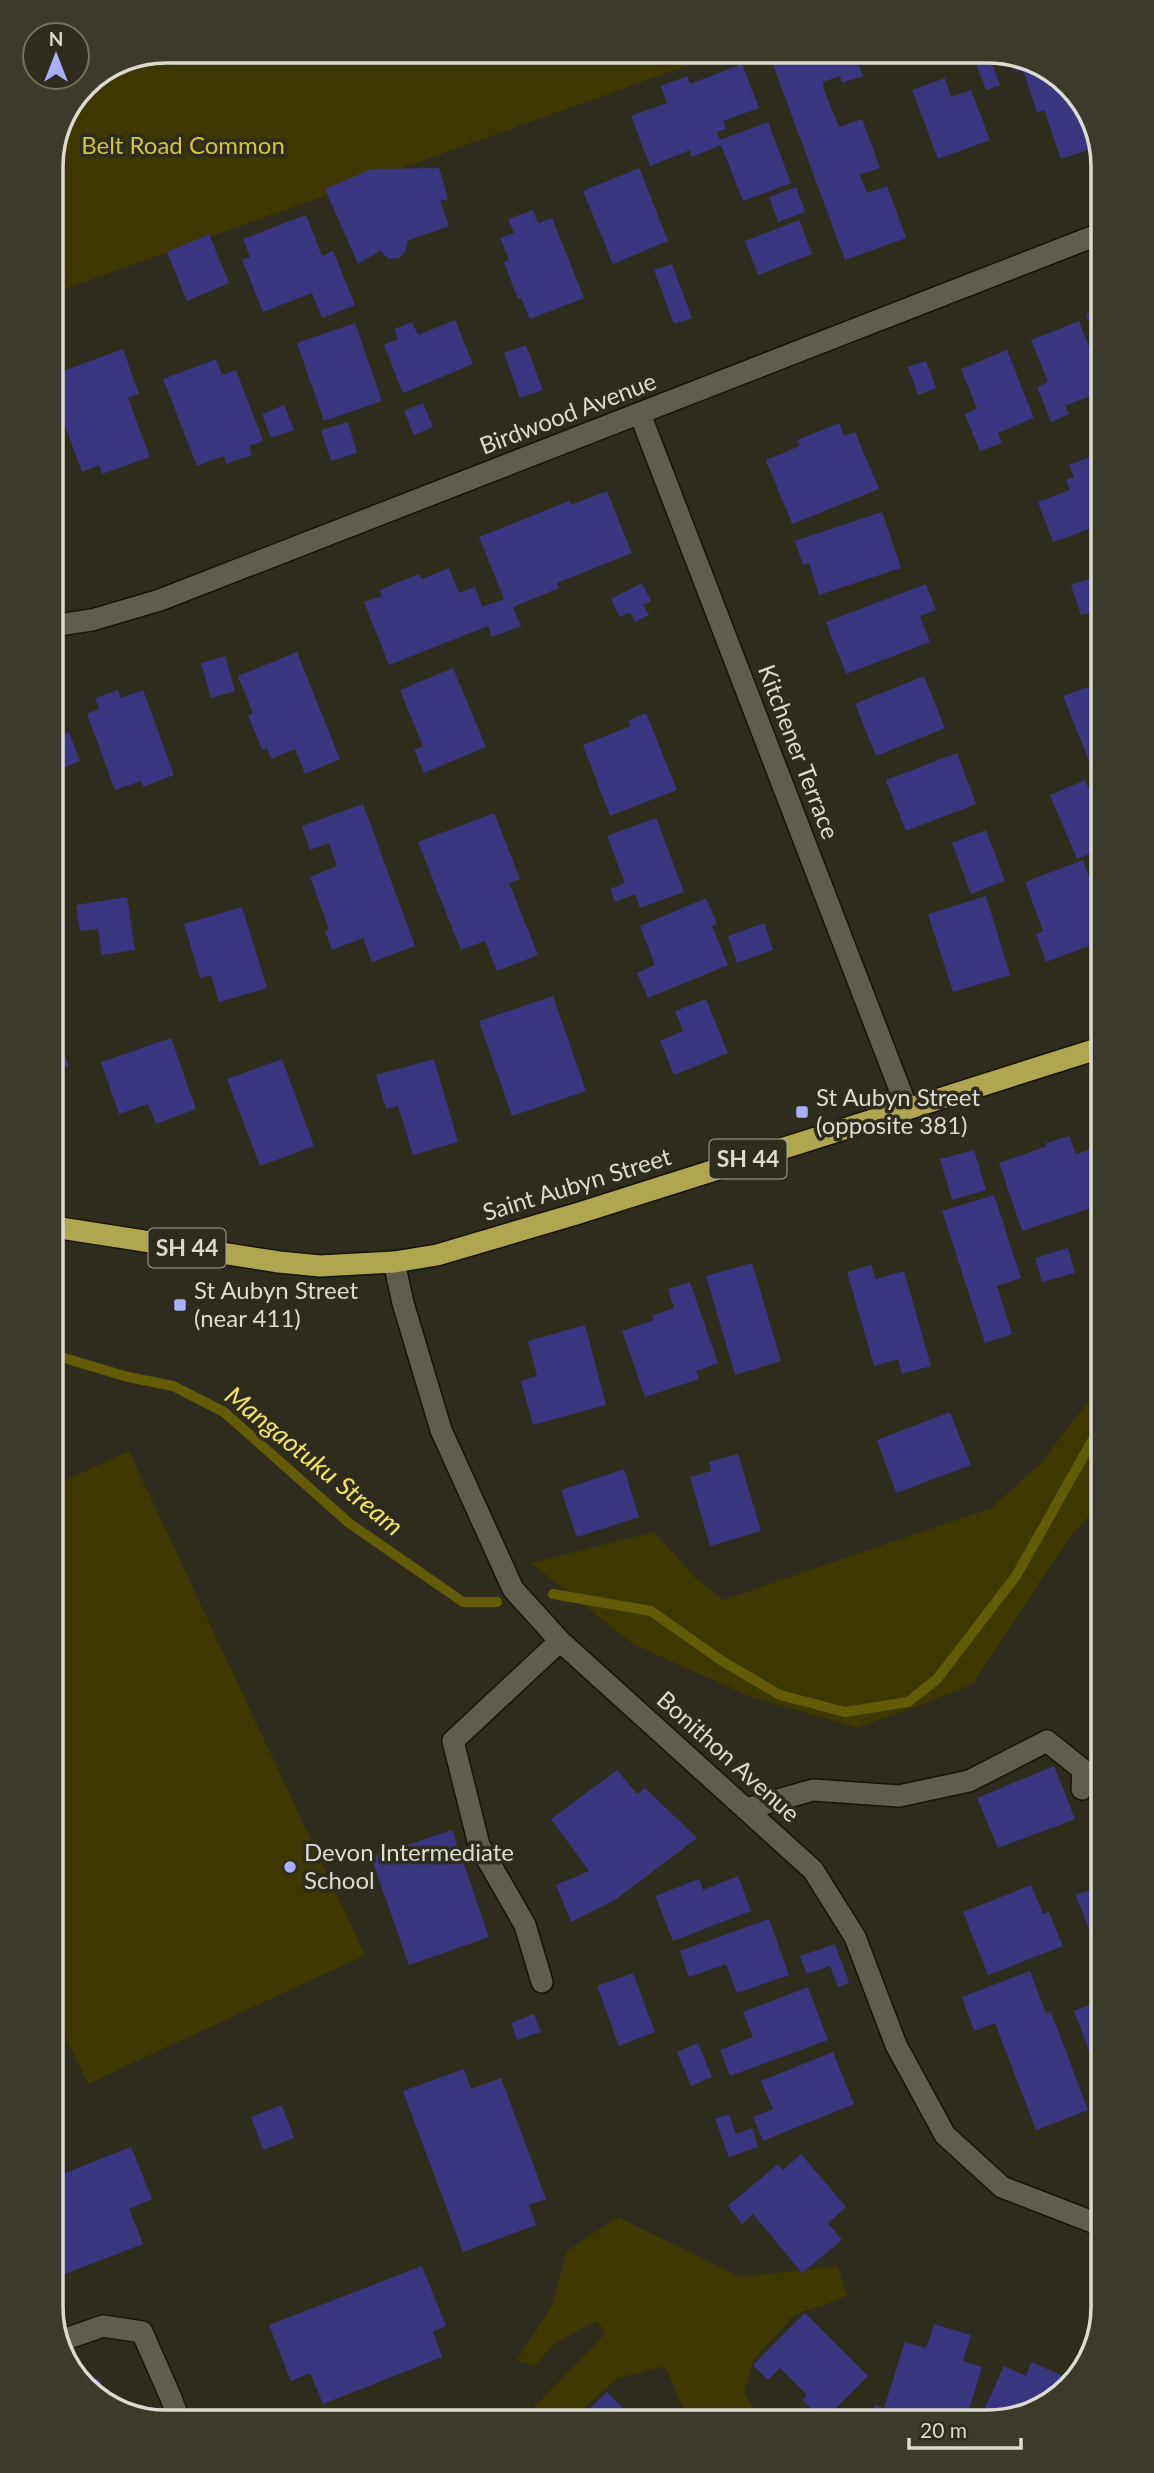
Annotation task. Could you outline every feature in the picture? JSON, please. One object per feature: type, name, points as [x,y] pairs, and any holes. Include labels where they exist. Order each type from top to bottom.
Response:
[{"type":"highway","name":"Saint Aubyn Street","points":[[63,1228],[320,1266],[394,1262],[437,1255],[576,1214],[1091,1051]]},
{"type":"street","name":"Birdwood Avenue","points":[[63,624],[92,620],[160,600],[1091,237]]},
{"type":"street","name":"Kitchener Terrace","points":[[640,414],[907,1108]]},
{"type":"street","name":"Bonithon Avenue","points":[[394,1262],[403,1303],[441,1430],[513,1588],[560,1641],[813,1870],[855,1937],[896,2045],[945,2135],[1002,2187],[1091,2221]]},
{"type":"street","points":[[542,1982],[525,1926],[478,1845],[453,1741],[560,1641]]},
{"type":"street","points":[[746,1809],[813,1790],[899,1796],[969,1782],[1047,1741],[1083,1770],[1082,1789]]},
{"type":"street","points":[[68,2338],[103,2326],[142,2332],[176,2410]]},
{"type":"green space","name":"Belt Road Common","points":[[695,63],[63,290],[63,159],[71,126],[93,93],[109,80],[146,65]]},
{"type":"green space","points":[[1091,1398],[1091,1513],[1070,1537],[972,1685],[858,1728],[746,1695],[633,1644],[531,1563],[654,1532],[697,1579],[723,1600],[991,1508],[1039,1465]]},
{"type":"green space","points":[[129,1451],[365,1955],[88,2084],[63,2032],[63,1481]]},
{"type":"green space","points":[[618,2217],[740,2277],[838,2266],[847,2296],[794,2316],[754,2359],[744,2392],[754,2410],[684,2410],[665,2366],[617,2378],[582,2410],[531,2410],[605,2334],[597,2321],[555,2343],[535,2366],[517,2360],[552,2305],[567,2251]]},
{"type":"building","points":[[772,63],[858,63],[863,76],[842,83],[840,76],[823,82],[823,87],[839,127],[862,119],[880,168],[860,175],[867,193],[887,186],[906,238],[845,260]]},
{"type":"building","points":[[992,63],[1000,85],[986,90],[976,64]]},
{"type":"building","points":[[742,64],[759,108],[723,121],[726,129],[717,132],[720,140],[768,122],[791,183],[743,201],[721,145],[692,157],[690,150],[650,166],[631,116],[667,103],[661,86],[687,76],[690,84]]},
{"type":"building","points":[[1014,66],[1021,68],[1040,77],[1061,93],[1077,114],[1086,133],[1089,150],[1061,159],[1044,110],[1037,113],[1023,70],[1016,72]]},
{"type":"building","points":[[945,78],[951,97],[971,90],[990,140],[938,159],[912,90]]},
{"type":"building","points":[[439,168],[448,199],[440,201],[449,226],[407,241],[406,251],[399,258],[389,259],[380,251],[358,264],[325,189],[371,169]]},
{"type":"building","points":[[639,168],[668,241],[613,264],[583,191]]},
{"type":"building","points":[[796,187],[805,212],[778,222],[769,197]]},
{"type":"building","points":[[533,210],[538,223],[552,218],[584,298],[530,319],[521,298],[518,299],[504,263],[509,260],[500,238],[514,233],[508,219]]},
{"type":"building","points":[[306,215],[322,256],[333,251],[355,305],[322,318],[312,293],[263,312],[242,260],[250,257],[243,239]]},
{"type":"building","points":[[799,220],[812,254],[758,275],[745,241]]},
{"type":"building","points":[[209,234],[229,283],[187,301],[167,252]]},
{"type":"building","points":[[672,264],[692,318],[674,324],[654,270]]},
{"type":"building","points":[[1091,312],[1091,326],[1086,314]]},
{"type":"building","points":[[455,320],[473,364],[403,393],[384,345],[398,339],[394,329],[412,322],[418,335]]},
{"type":"building","points":[[1079,321],[1091,351],[1091,396],[1065,406],[1069,414],[1051,422],[1037,387],[1048,382],[1031,340]]},
{"type":"building","points":[[355,323],[382,401],[324,421],[297,343]]},
{"type":"building","points":[[526,345],[543,390],[520,398],[504,353]]},
{"type":"building","points":[[123,349],[139,394],[128,398],[150,457],[102,474],[99,465],[82,472],[63,421],[63,371]]},
{"type":"building","points":[[1007,350],[1034,418],[998,433],[1002,443],[980,451],[965,414],[977,409],[961,369]]},
{"type":"building","points":[[216,359],[222,375],[236,370],[263,441],[249,446],[252,455],[226,464],[224,456],[197,466],[163,379]]},
{"type":"building","points":[[926,361],[936,388],[918,395],[908,367]]},
{"type":"building","points":[[423,403],[433,427],[414,435],[404,411]]},
{"type":"building","points":[[284,405],[294,430],[271,438],[262,414]]},
{"type":"building","points":[[348,422],[357,453],[331,461],[321,430]]},
{"type":"building","points":[[839,423],[844,436],[855,432],[879,489],[792,524],[766,460],[800,446],[797,440]]},
{"type":"building","points":[[1091,457],[1091,528],[1053,542],[1038,502],[1070,490],[1066,480],[1074,477],[1069,465]]},
{"type":"building","points":[[607,491],[632,553],[557,583],[559,588],[513,607],[521,626],[492,637],[488,626],[389,665],[364,602],[382,596],[380,590],[419,574],[422,579],[449,568],[459,593],[475,587],[482,607],[504,599],[479,537],[569,501],[571,505]]},
{"type":"building","points":[[882,512],[901,568],[819,595],[809,563],[803,565],[795,541]]},
{"type":"building","points":[[1091,578],[1091,612],[1081,615],[1071,585]]},
{"type":"building","points":[[642,583],[651,601],[643,605],[649,615],[635,622],[630,612],[620,617],[611,599]]},
{"type":"building","points":[[926,584],[936,610],[920,616],[930,642],[846,674],[826,622]]},
{"type":"building","points":[[297,652],[340,759],[305,774],[295,749],[271,759],[267,748],[262,750],[248,715],[253,713],[238,676]]},
{"type":"building","points":[[225,656],[235,691],[211,698],[201,663]]},
{"type":"building","points":[[453,668],[486,747],[424,773],[414,750],[423,746],[400,690]]},
{"type":"building","points":[[924,676],[945,728],[876,756],[855,704]]},
{"type":"building","points":[[1091,686],[1091,766],[1063,696]]},
{"type":"building","points":[[118,690],[121,698],[143,690],[174,775],[143,787],[141,781],[115,790],[87,714],[99,709],[95,698]]},
{"type":"building","points":[[646,713],[677,790],[610,816],[583,745],[631,726],[629,720]]},
{"type":"building","points":[[69,732],[80,761],[63,768],[63,734]]},
{"type":"building","points":[[957,753],[976,804],[906,831],[886,780]]},
{"type":"building","points":[[1085,780],[1091,795],[1091,853],[1077,859],[1050,795]]},
{"type":"building","points":[[363,804],[415,946],[372,962],[363,938],[332,950],[325,931],[329,929],[310,877],[337,866],[329,843],[310,850],[302,826]]},
{"type":"building","points":[[494,813],[520,879],[509,883],[538,955],[497,971],[485,941],[461,950],[418,842]]},
{"type":"building","points":[[656,818],[684,892],[640,908],[635,894],[615,902],[610,889],[625,883],[607,836]]},
{"type":"building","points":[[986,830],[1005,881],[971,894],[952,843]]},
{"type":"building","points":[[1083,860],[1091,883],[1091,945],[1046,962],[1036,934],[1043,931],[1025,882]]},
{"type":"building","points":[[986,896],[1010,975],[953,992],[928,914]]},
{"type":"building","points":[[127,897],[135,950],[102,955],[98,929],[80,931],[76,905]]},
{"type":"building","points":[[706,898],[717,924],[712,926],[728,965],[648,998],[637,973],[655,965],[640,926]]},
{"type":"building","points":[[242,907],[267,988],[219,1002],[211,975],[200,978],[184,924]]},
{"type":"building","points":[[764,923],[773,950],[737,963],[728,936]]},
{"type":"building","points":[[553,996],[586,1091],[512,1116],[479,1021]]},
{"type":"building","points":[[706,999],[728,1053],[674,1075],[660,1041],[683,1031],[675,1011]]},
{"type":"building","points":[[171,1038],[196,1109],[156,1124],[148,1104],[119,1114],[101,1062]]},
{"type":"building","points":[[63,1051],[69,1066],[63,1068]]},
{"type":"building","points":[[282,1059],[314,1146],[260,1166],[227,1079]]},
{"type":"building","points":[[434,1059],[458,1142],[413,1155],[398,1106],[386,1109],[376,1075]]},
{"type":"building","points":[[1069,1136],[1076,1154],[1091,1149],[1091,1208],[1022,1231],[999,1163],[1047,1146],[1046,1143]]},
{"type":"building","points":[[974,1150],[986,1190],[952,1200],[940,1159]]},
{"type":"building","points":[[994,1195],[1021,1278],[997,1286],[1012,1334],[985,1343],[942,1211]]},
{"type":"building","points":[[1068,1248],[1075,1273],[1042,1282],[1035,1258]]},
{"type":"building","points":[[752,1263],[781,1361],[735,1375],[706,1276]]},
{"type":"building","points":[[871,1265],[876,1279],[904,1271],[931,1366],[902,1374],[898,1359],[874,1366],[847,1272]]},
{"type":"building","points":[[690,1282],[718,1363],[696,1371],[699,1379],[645,1397],[622,1331],[654,1320],[653,1315],[674,1308],[668,1289]]},
{"type":"building","points":[[585,1325],[606,1405],[533,1425],[521,1381],[537,1376],[528,1341]]},
{"type":"building","points":[[950,1412],[971,1465],[896,1493],[877,1440]]},
{"type":"building","points":[[738,1454],[761,1531],[710,1546],[690,1477],[711,1471],[709,1462]]},
{"type":"building","points":[[624,1469],[639,1517],[577,1537],[561,1490]]},
{"type":"building","points":[[1054,1766],[1075,1819],[998,1848],[977,1798]]},
{"type":"building","points":[[617,1770],[637,1794],[645,1788],[697,1838],[615,1900],[571,1922],[556,1885],[589,1871],[551,1819]]},
{"type":"building","points":[[452,1830],[489,1937],[409,1965],[371,1857]]},
{"type":"building","points":[[738,1876],[751,1911],[673,1941],[655,1896],[699,1879],[703,1890]]},
{"type":"building","points":[[1031,1885],[1043,1914],[1049,1912],[1063,1946],[988,1975],[963,1912]]},
{"type":"building","points":[[1091,1890],[1090,1932],[1076,1895]]},
{"type":"building","points":[[769,1919],[789,1975],[737,1993],[726,1964],[689,1977],[680,1951]]},
{"type":"building","points":[[835,1944],[849,1983],[838,1987],[830,1966],[807,1974],[800,1956]]},
{"type":"building","points":[[1030,1971],[1046,2013],[1051,2012],[1088,2110],[1036,2130],[995,2023],[974,2031],[962,1997]]},
{"type":"building","points":[[633,1973],[655,2032],[619,2046],[597,1986]]},
{"type":"building","points":[[808,1987],[828,2040],[730,2076],[720,2050],[753,2037],[743,2012]]},
{"type":"building","points":[[1091,2005],[1091,2056],[1074,2011]]},
{"type":"building","points":[[534,2014],[541,2032],[517,2040],[511,2023]]},
{"type":"building","points":[[698,2043],[712,2077],[691,2086],[677,2052]]},
{"type":"building","points":[[833,2052],[854,2104],[763,2141],[753,2117],[773,2109],[761,2081]]},
{"type":"building","points":[[464,2069],[471,2089],[501,2078],[546,2199],[529,2205],[536,2225],[463,2252],[403,2091]]},
{"type":"building","points":[[282,2105],[294,2138],[263,2150],[251,2117]]},
{"type":"building","points":[[729,2114],[736,2134],[752,2128],[758,2147],[729,2157],[715,2119]]},
{"type":"building","points":[[131,2147],[152,2199],[129,2209],[143,2244],[63,2275],[63,2174]]},
{"type":"building","points":[[801,2154],[846,2207],[828,2223],[842,2240],[802,2273],[753,2214],[742,2224],[728,2206],[778,2164],[783,2170]]},
{"type":"building","points":[[422,2266],[446,2326],[433,2332],[442,2357],[323,2404],[310,2373],[291,2381],[269,2325]]},
{"type":"building","points":[[805,2313],[868,2376],[834,2410],[813,2410],[802,2400],[807,2395],[780,2368],[768,2380],[753,2365]]},
{"type":"building","points":[[934,2324],[971,2335],[963,2361],[982,2367],[969,2410],[873,2410],[875,2405],[884,2408],[905,2342],[926,2348]]},
{"type":"building","points":[[1031,2362],[1064,2376],[1051,2389],[1021,2405],[984,2410],[1004,2366],[1026,2376]]},
{"type":"building","points":[[99,2378],[104,2389],[103,2389],[93,2380]]},
{"type":"building","points":[[607,2392],[623,2408],[621,2410],[588,2410]]},
{"type":"waterway","name":"Mangaotuku Stream","points":[[63,1358],[128,1377],[173,1386],[224,1412],[349,1523],[463,1602],[497,1602]]},
{"type":"waterway","name":"Mangaotuku Stream","points":[[553,1594],[651,1611],[722,1661],[780,1695],[845,1712],[908,1702],[937,1679],[1016,1576],[1091,1443]]},
{"type":"place","name":"St Aubyn Street (opposite 381)","points":[[802,1112]]},
{"type":"place","name":"St Aubyn Street (near 411)","points":[[180,1305]]},
{"type":"place","name":"Devon Intermediate School","points":[[290,1867]]}]
